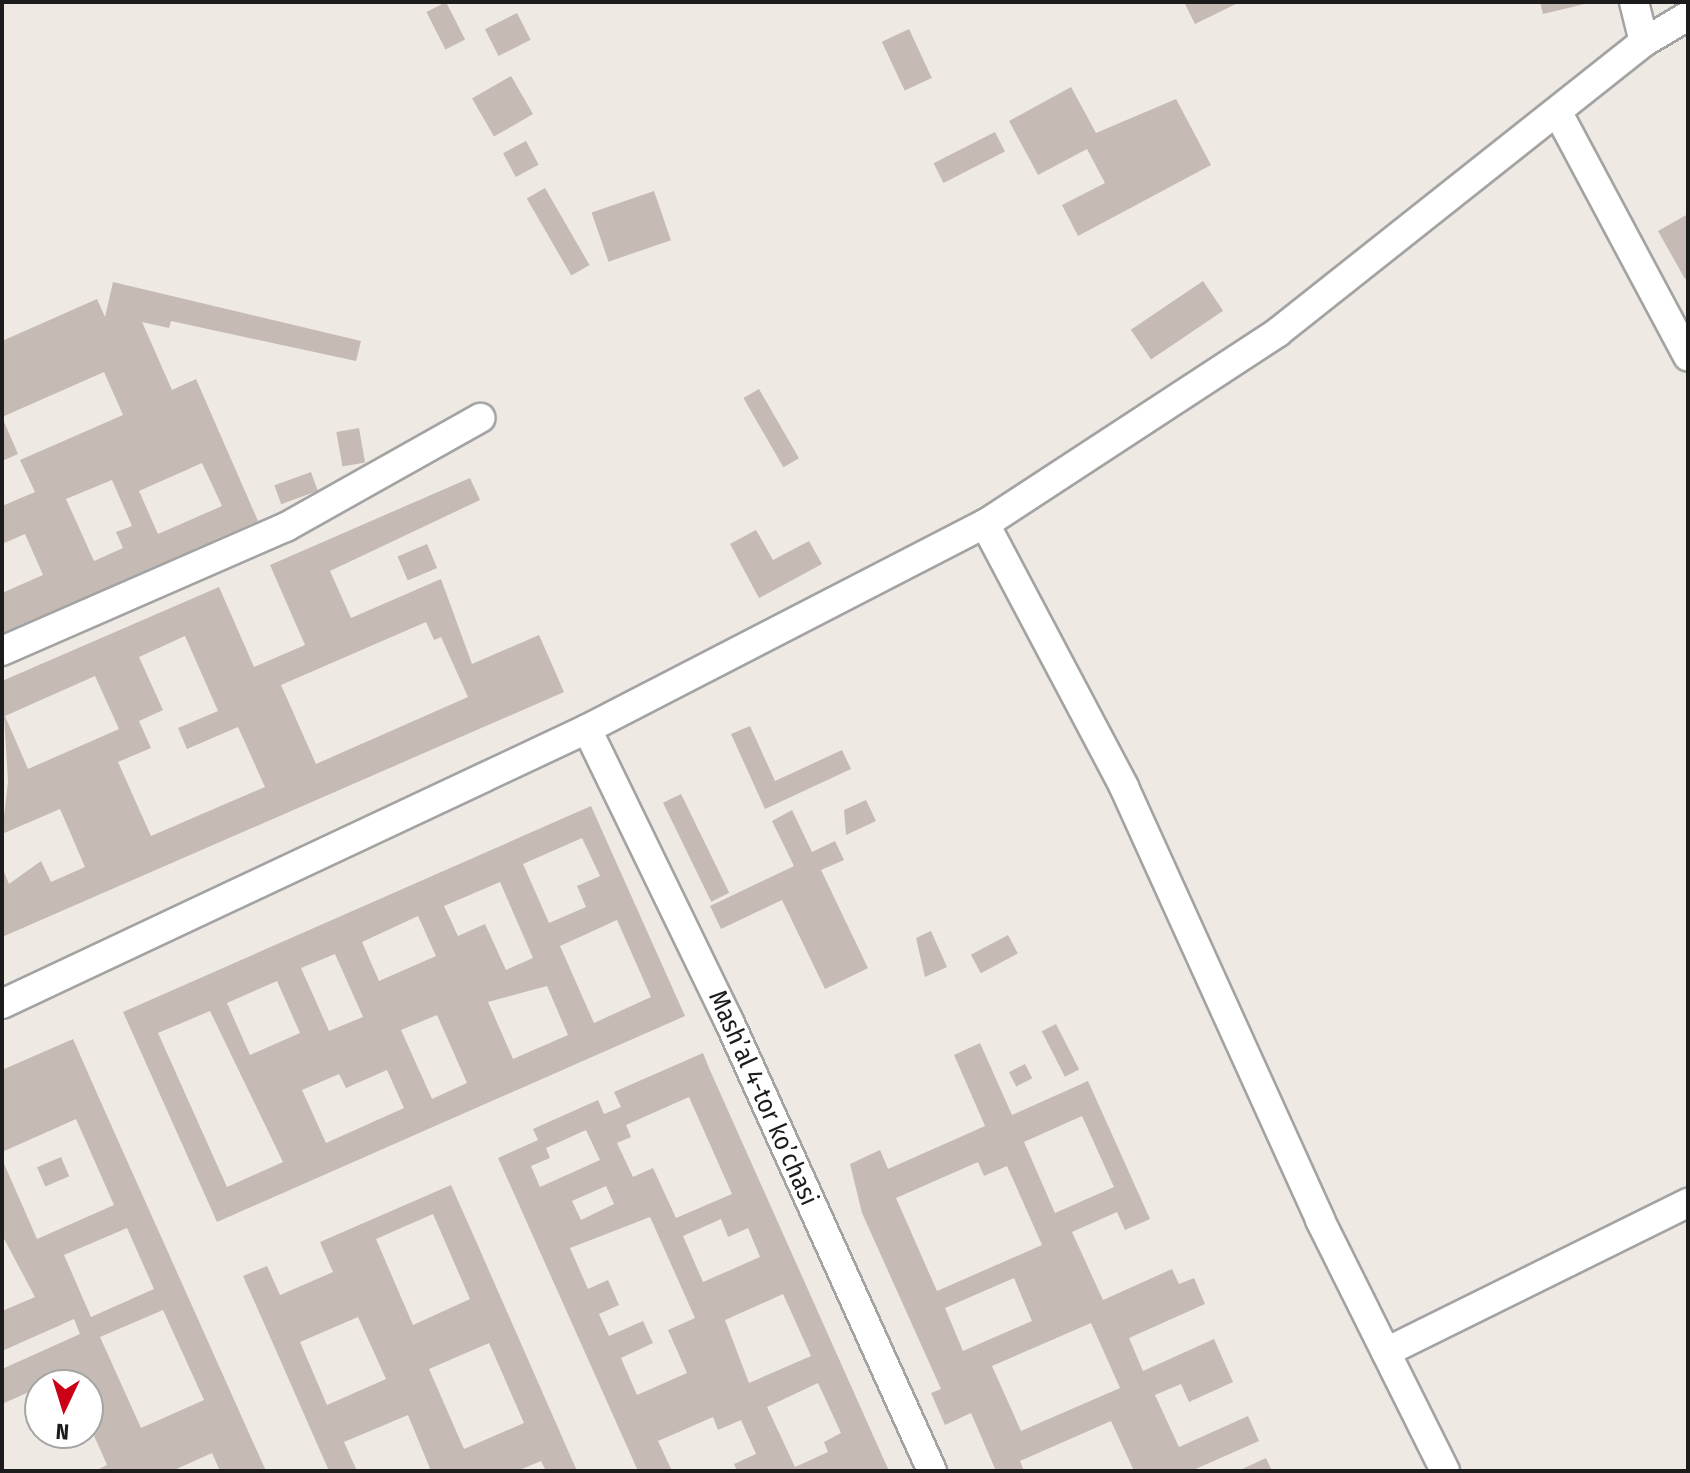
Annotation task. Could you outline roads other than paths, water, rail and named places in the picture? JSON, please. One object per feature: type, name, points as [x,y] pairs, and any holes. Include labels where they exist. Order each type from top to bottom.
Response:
[{"type":"street","points":[[1634,2],[1644,42]]},
{"type":"street","points":[[2,1004],[587,729],[985,524],[1278,332],[1644,42],[1688,16]]},
{"type":"street","points":[[1558,113],[1688,356]]},
{"type":"street","points":[[2,651],[286,527],[480,418]]},
{"type":"street","points":[[985,524],[1124,787],[1386,1352],[1445,1471]]},
{"type":"street","name":"Mashʼal 4-tor koʼchasi","points":[[587,729],[728,1019],[932,1471]]},
{"type":"street","points":[[1386,1352],[1688,1203]]}]
